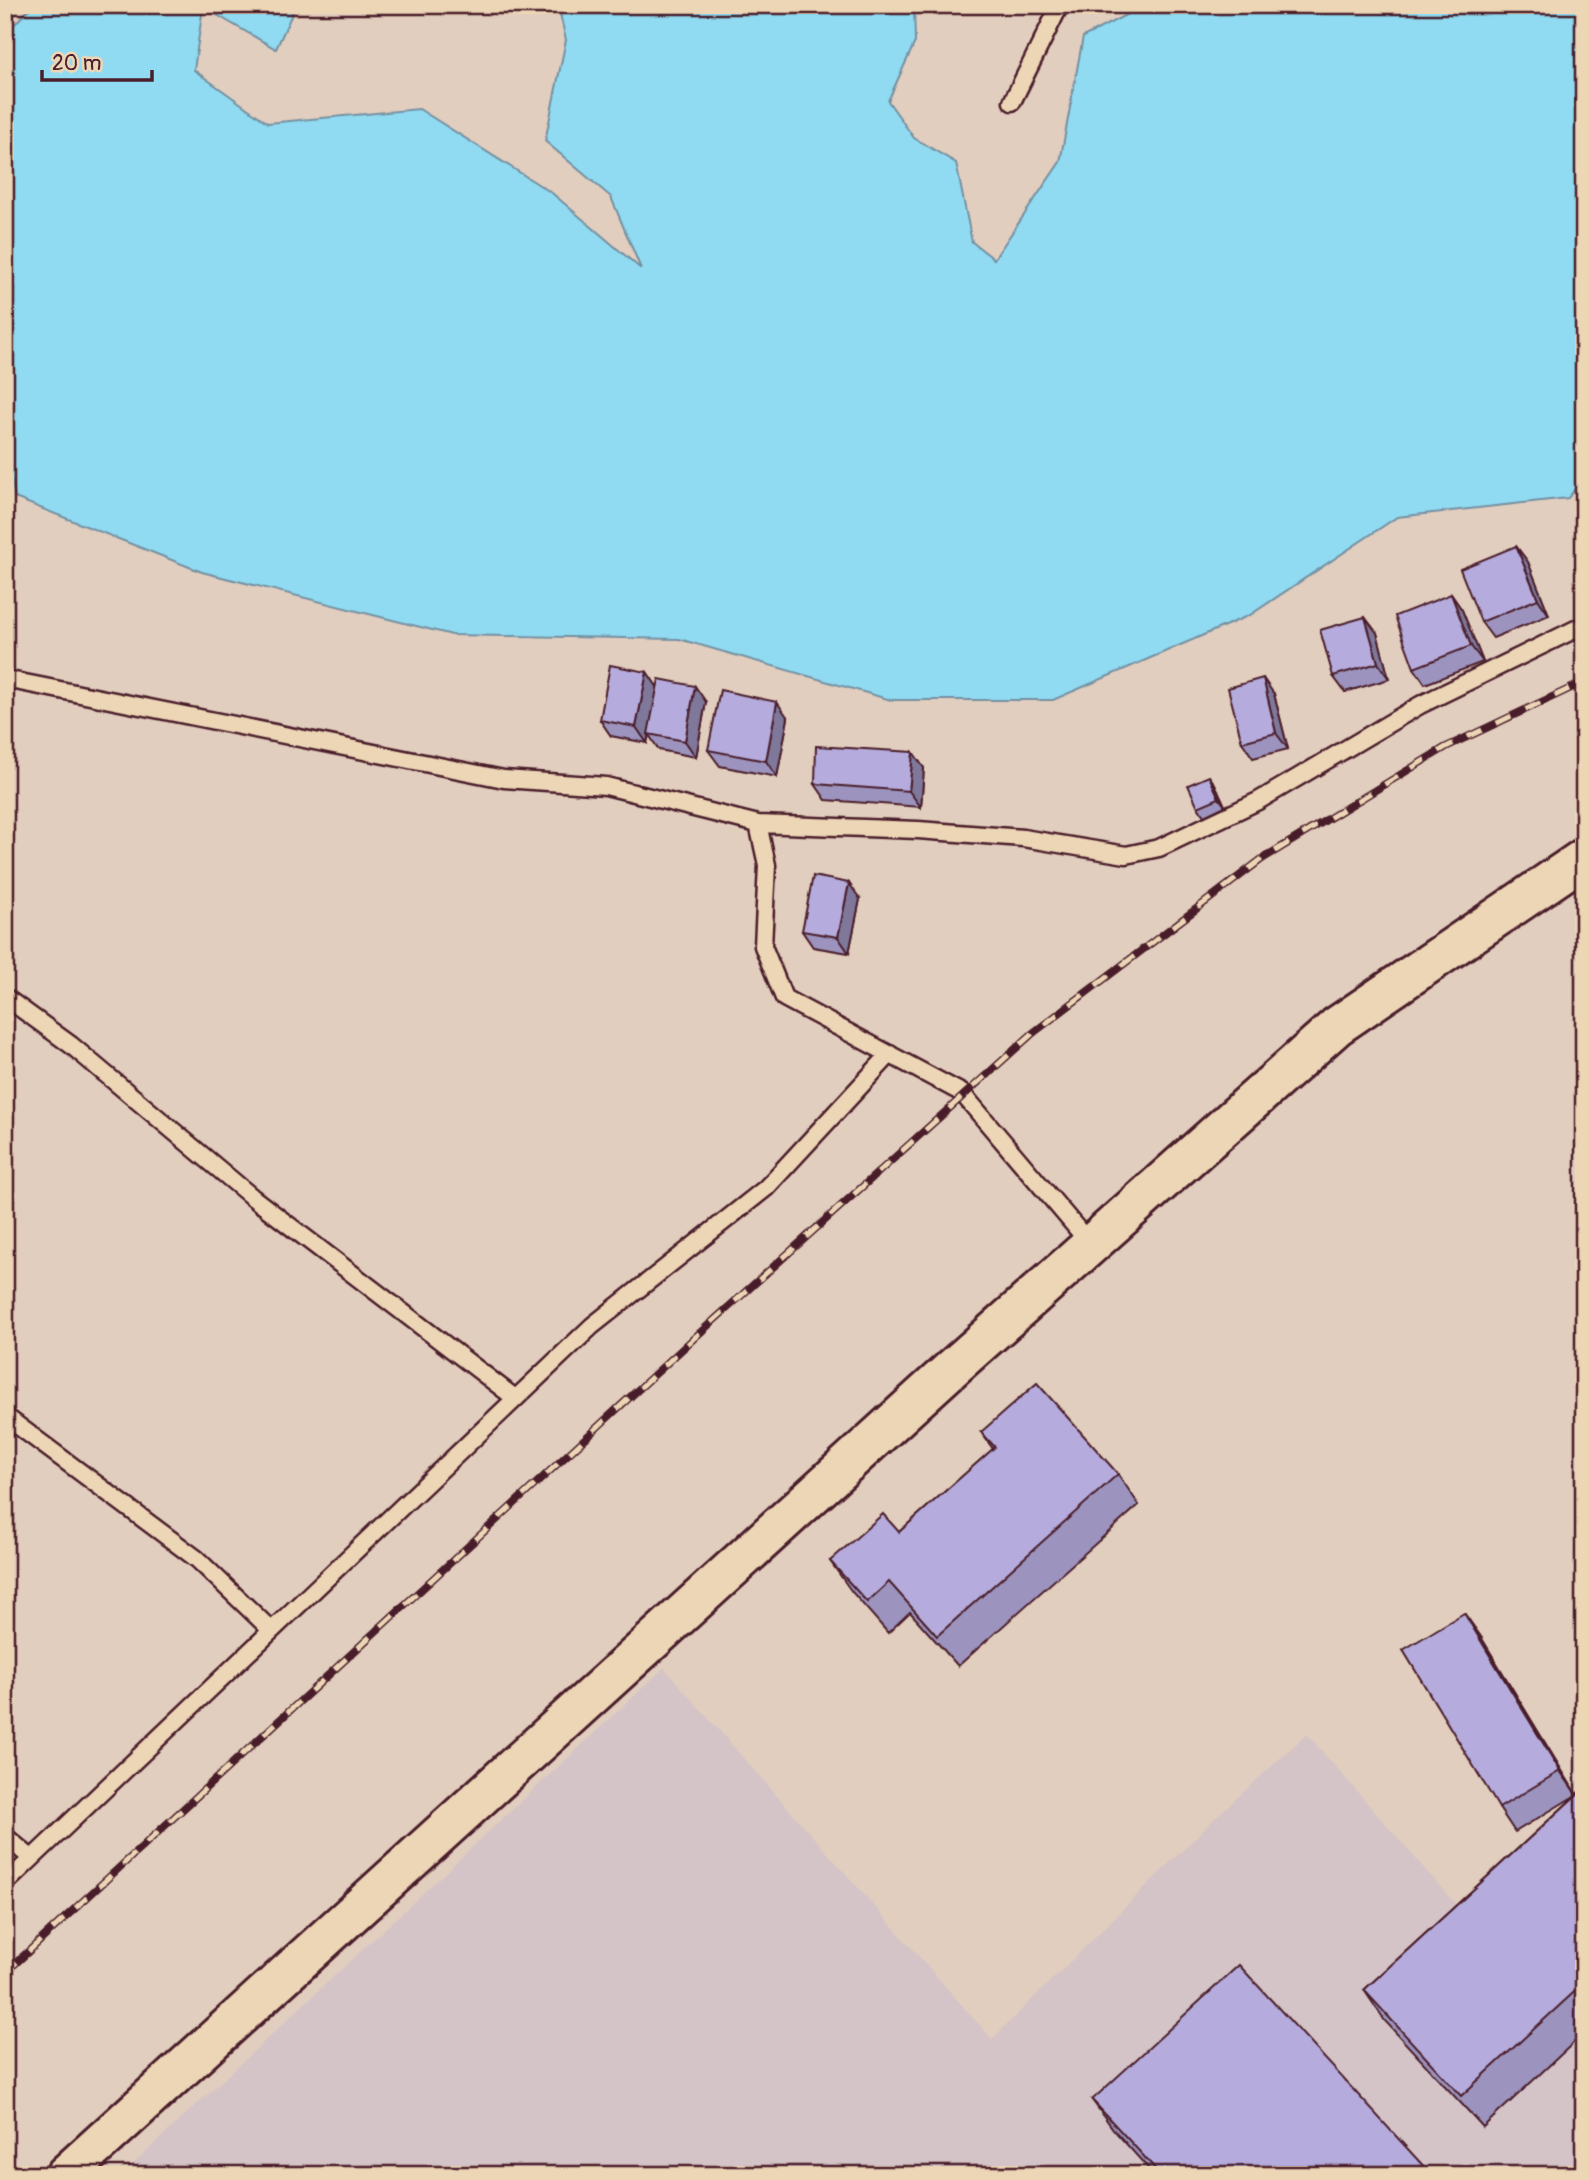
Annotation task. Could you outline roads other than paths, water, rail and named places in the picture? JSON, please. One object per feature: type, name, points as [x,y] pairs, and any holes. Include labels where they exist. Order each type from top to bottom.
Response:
[{"type":"street","points":[[65,2175],[937,1381],[1337,1026],[1584,858]]},
{"type":"lane","points":[[1012,102],[1060,5]]},
{"type":"lane","points":[[5,679],[504,779],[606,786],[758,824],[918,830],[1023,838],[1126,855],[1159,848],[1258,801],[1420,705],[1584,625]]},
{"type":"lane","points":[[758,824],[767,865],[763,946],[784,998],[962,1093],[1091,1245]]},
{"type":"lane","points":[[5,997],[71,1045],[252,1197],[515,1398]]},
{"type":"lane","points":[[5,1884],[592,1326],[766,1188],[890,1054]]},
{"type":"lane","points":[[5,1416],[197,1559],[271,1630]]},
{"type":"lane","points":[[5,1836],[31,1858]]},
{"type":"water","points":[[33,5],[296,5],[276,49],[203,7],[194,70],[268,123],[419,109],[552,193],[641,269],[611,197],[545,141],[566,40],[558,5],[914,5],[915,42],[888,101],[914,138],[956,163],[972,242],[994,259],[1060,162],[1083,37],[1145,5],[1584,5],[1584,477],[1568,498],[1397,517],[1250,615],[1053,700],[891,700],[679,639],[452,635],[202,572],[15,498],[5,439],[5,34]]},
{"type":"railway","points":[[5,1973],[692,1340],[1033,1033],[1262,859],[1446,747],[1584,682]]}]
